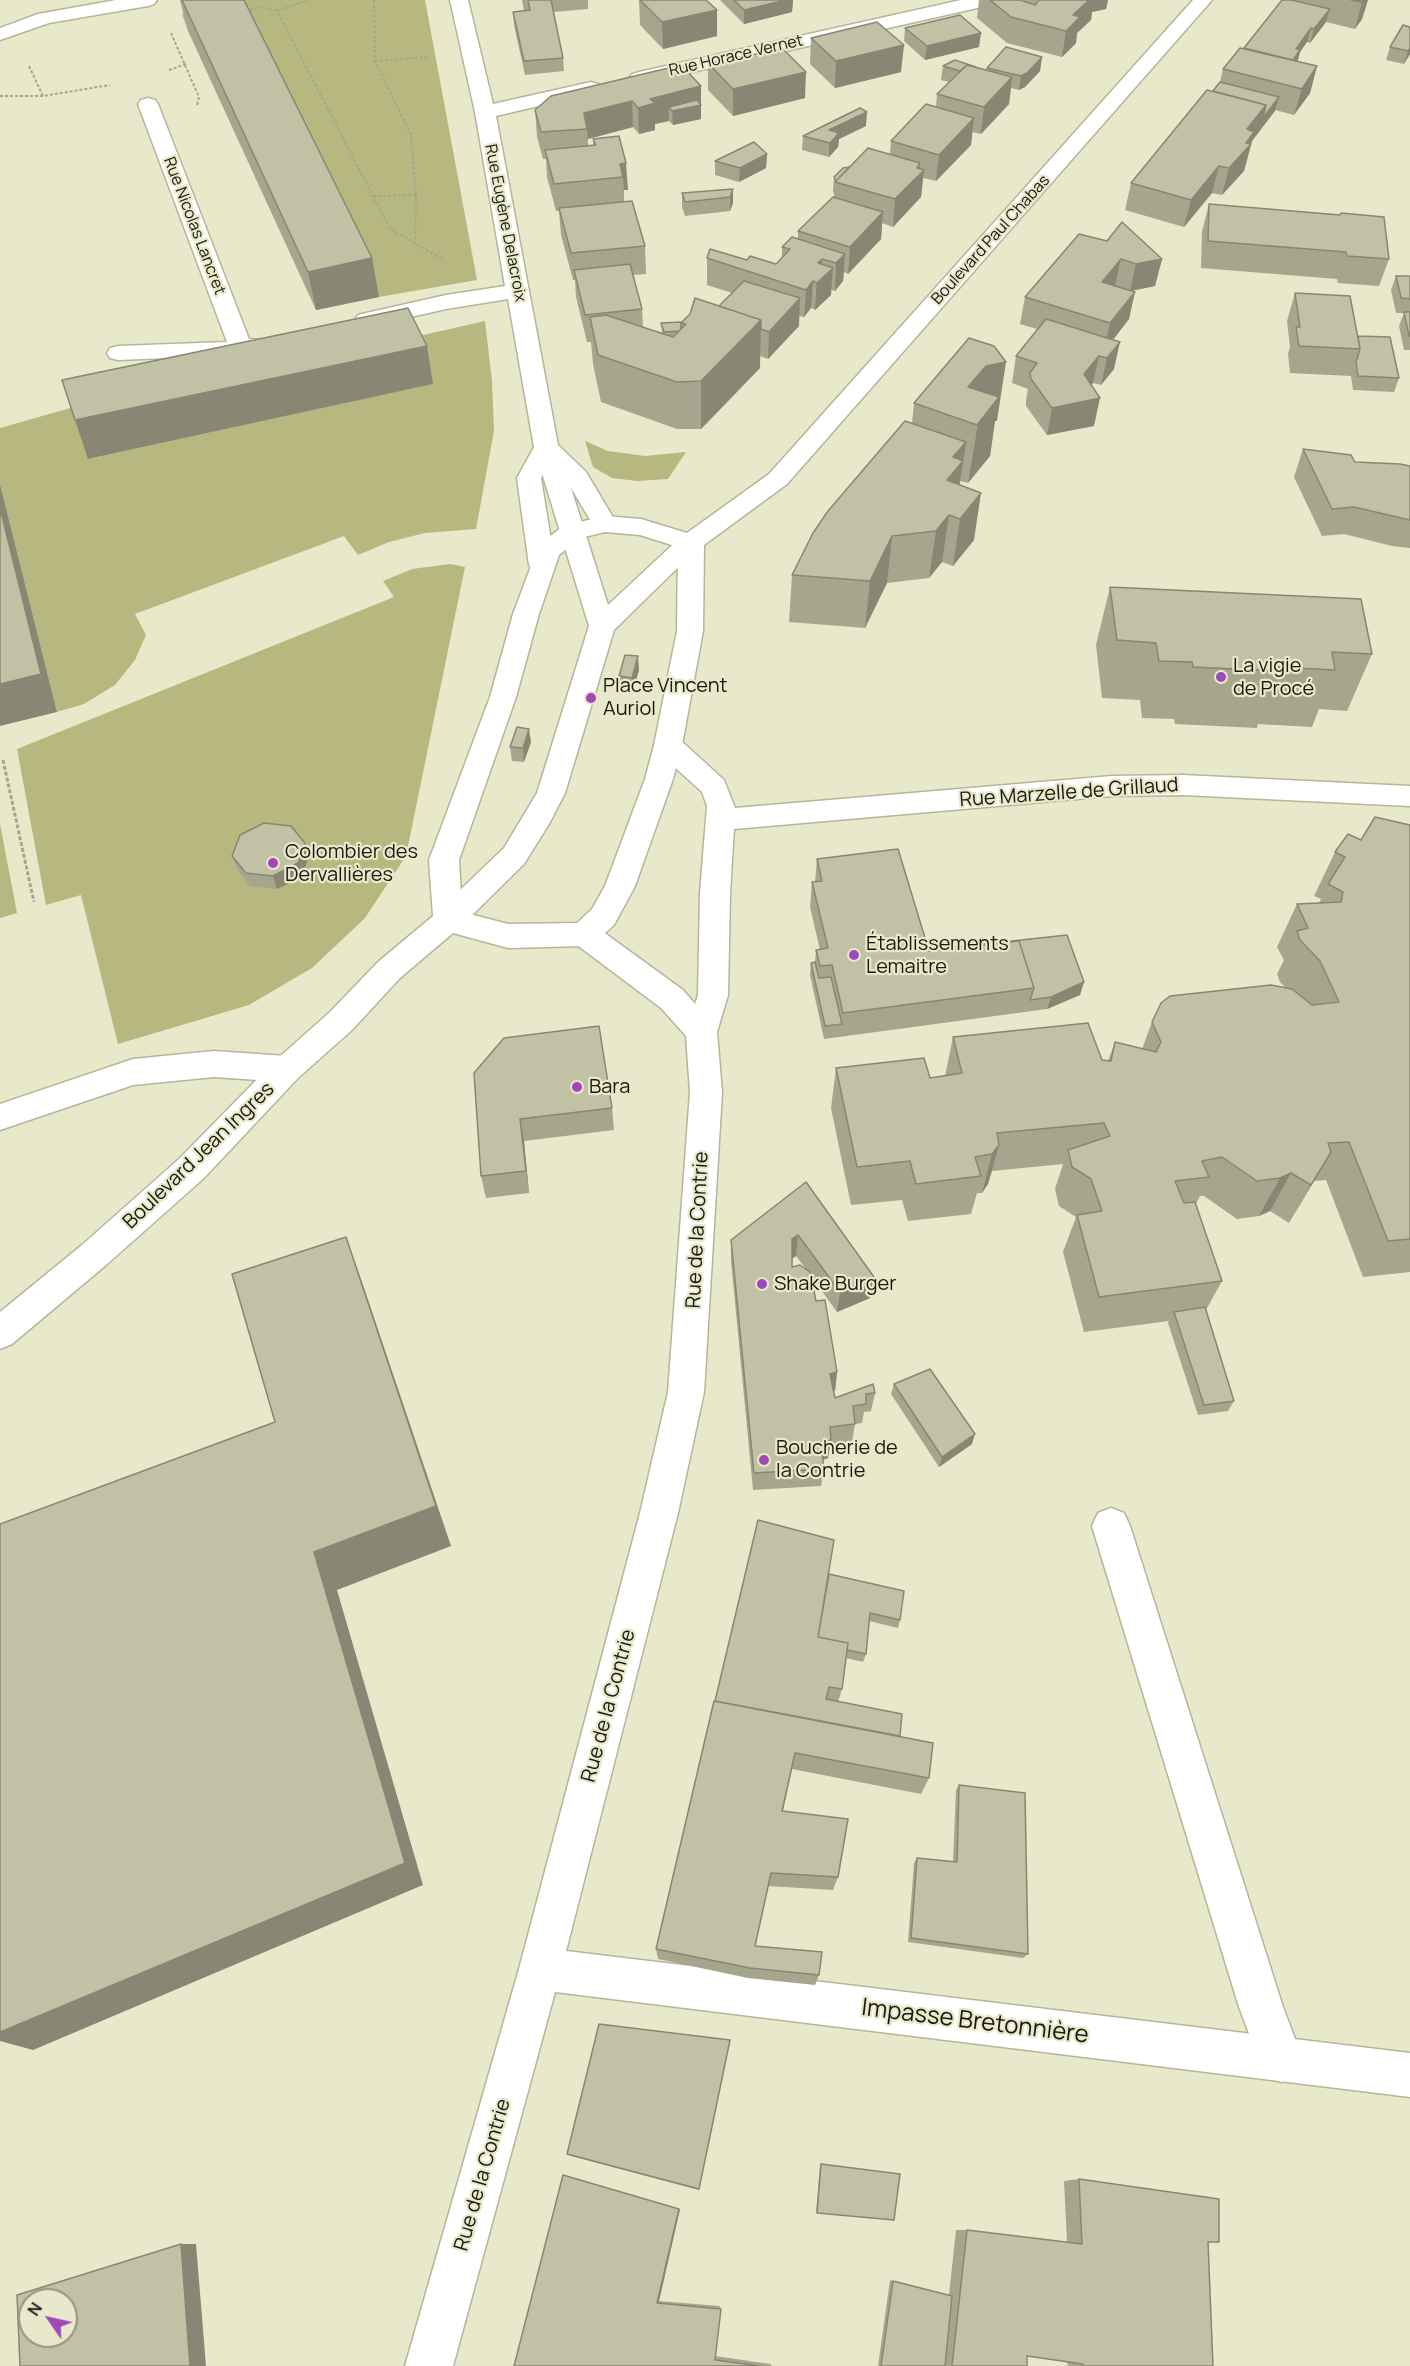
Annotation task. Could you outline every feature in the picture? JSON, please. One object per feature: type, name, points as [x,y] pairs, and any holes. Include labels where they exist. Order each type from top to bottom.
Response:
[{"type":"street","points":[[0,34],[45,18],[148,0]]},
{"type":"street","name":"Rue Eugène Delacroix","points":[[459,0],[485,112],[546,447]]},
{"type":"street","name":"Rue Horace Vernet","points":[[485,112],[986,0]]},
{"type":"street","name":"Boulevard Paul Chabas","points":[[691,542],[778,479],[1203,0]]},
{"type":"street","name":"Rue Nicolas Lancret","points":[[151,113],[241,348]]},
{"type":"street","points":[[343,325],[446,302],[517,291]]},
{"type":"street","points":[[118,353],[241,348],[275,340]]},
{"type":"street","points":[[546,447],[576,477],[605,524]]},
{"type":"street","points":[[546,447],[602,627]]},
{"type":"street","points":[[542,565],[530,478],[546,447]]},
{"type":"street","points":[[448,920],[444,860],[503,697],[548,551],[572,532],[605,524],[640,526],[691,542]]},
{"type":"street","points":[[448,920],[514,856],[535,824],[551,793],[602,627],[691,542]]},
{"type":"street","points":[[584,934],[603,917],[620,886],[659,779],[668,745],[690,631],[691,542]]},
{"type":"street","points":[[668,745],[714,787],[721,806],[722,820],[715,893],[713,995],[701,1032]]},
{"type":"street","name":"Rue Marzelle de Grillaud","points":[[722,820],[1112,786],[1183,784],[1410,796]]},
{"type":"street","points":[[448,920],[508,936],[584,934],[672,999],[701,1032]]},
{"type":"street","name":"Boulevard Jean Ingres","points":[[0,1333],[94,1255],[190,1169],[287,1069],[341,1021],[389,970],[448,920]]},
{"type":"street","name":"Rue de la Contrie","points":[[429,2366],[540,1969],[659,1513],[686,1392],[706,1092],[701,1032]]},
{"type":"street","points":[[0,1117],[133,1072],[214,1064],[287,1069]]},
{"type":"street","points":[[1111,1527],[1261,2007],[1281,2060]]},
{"type":"street","name":"Impasse Bretonnière","points":[[540,1969],[1410,2075]]},
{"type":"path","points":[[239,13],[262,7],[277,11],[308,0]]},
{"type":"path","points":[[374,0],[375,61],[411,135],[416,195],[416,243]]},
{"type":"path","points":[[277,11],[390,229],[464,274],[446,302]]},
{"type":"path","points":[[151,113],[196,110],[199,98],[170,30]]},
{"type":"path","points":[[375,61],[470,54]]},
{"type":"path","points":[[168,70],[186,64]]},
{"type":"path","points":[[0,96],[43,96],[110,85]]},
{"type":"path","points":[[373,196],[416,195]]},
{"type":"path","points":[[3,760],[34,902]]},
{"type":"green space","points":[[216,0],[425,0],[477,280],[379,297],[188,31],[182,14]]},
{"type":"green space","points":[[485,321],[492,381],[494,431],[476,529],[425,533],[389,542],[358,555],[344,536],[135,614],[146,635],[135,660],[115,685],[84,704],[57,712],[0,484],[0,428],[116,395],[88,459],[432,384],[410,338]]},
{"type":"green space","points":[[585,441],[608,451],[645,456],[686,452],[668,479],[637,481],[612,478],[593,467]]},
{"type":"green space","points":[[450,564],[465,567],[406,856],[365,918],[312,968],[249,1005],[118,1044],[81,895],[46,905],[17,749],[394,597],[383,581],[412,569]]},
{"type":"green space","points":[[0,824],[17,913],[0,918]]},
{"type":"building","points":[[182,0],[244,0],[372,258],[308,272]]},
{"type":"building","points":[[528,0],[551,0],[563,58],[524,61],[513,12],[530,10]]},
{"type":"building","points":[[640,0],[706,0],[717,10],[662,22]]},
{"type":"building","points":[[734,0],[786,0],[744,10]]},
{"type":"building","points":[[990,0],[1021,0],[1035,5],[1039,0],[1089,0],[1073,15],[1080,17],[1066,31],[1011,17]]},
{"type":"building","points":[[1282,0],[1330,9],[1314,29],[1311,28],[1296,49],[1300,50],[1293,60],[1244,48]]},
{"type":"building","points":[[960,15],[981,33],[927,46],[905,28]]},
{"type":"building","points":[[877,22],[904,45],[836,61],[811,38]]},
{"type":"building","points":[[1403,25],[1410,27],[1408,51],[1390,47]]},
{"type":"building","points":[[1006,47],[1042,57],[1027,73],[1021,76],[987,68]]},
{"type":"building","points":[[1240,48],[1317,66],[1302,89],[1223,69]]},
{"type":"building","points":[[783,49],[806,72],[733,89],[708,63]]},
{"type":"building","points":[[955,60],[976,67],[967,65],[960,71],[943,66]]},
{"type":"building","points":[[681,65],[701,86],[650,99],[655,103],[638,108],[632,101],[584,113],[587,129],[541,132],[535,110],[551,96]]},
{"type":"building","points":[[967,65],[1012,77],[984,107],[937,94]]},
{"type":"building","points":[[1220,82],[1279,97],[1263,118],[1266,105],[1213,91]]},
{"type":"building","points":[[1207,90],[1266,105],[1247,129],[1254,132],[1246,143],[1251,144],[1229,168],[1219,166],[1191,200],[1131,183]]},
{"type":"building","points":[[697,100],[701,105],[672,111],[669,107]]},
{"type":"building","points":[[926,104],[974,118],[939,155],[891,141]]},
{"type":"building","points":[[860,108],[867,112],[829,130],[839,133],[830,143],[803,136]]},
{"type":"building","points":[[619,136],[626,163],[620,164],[623,177],[554,184],[545,150],[596,145],[593,139]]},
{"type":"building","points":[[754,142],[767,154],[740,168],[715,161]]},
{"type":"building","points":[[868,148],[920,163],[917,168],[924,170],[895,199],[835,182]]},
{"type":"building","points":[[850,167],[836,181],[834,177],[843,168]]},
{"type":"building","points":[[733,189],[730,197],[685,202],[682,193]]},
{"type":"building","points":[[833,197],[883,212],[850,247],[798,231]]},
{"type":"building","points":[[632,201],[645,246],[571,253],[559,208]]},
{"type":"building","points":[[1209,204],[1384,217],[1389,259],[1347,256],[1346,252],[1208,241]]},
{"type":"building","points":[[1122,222],[1162,259],[1136,264],[1121,259],[1102,282],[1135,292],[1110,323],[1025,297],[1079,234],[1107,241]]},
{"type":"building","points":[[792,237],[845,254],[836,263],[822,259],[818,263],[833,268],[817,283],[813,281],[806,290],[707,258],[710,249],[747,260],[750,256],[776,264],[790,249],[782,247]]},
{"type":"building","points":[[630,264],[642,309],[585,315],[574,270]]},
{"type":"building","points":[[1396,276],[1410,276],[1410,299],[1401,298]]},
{"type":"building","points":[[744,281],[800,298],[769,332],[761,329],[761,320],[719,306]]},
{"type":"building","points":[[1295,293],[1350,296],[1360,349],[1299,346],[1296,327],[1300,327]]},
{"type":"building","points":[[695,298],[761,320],[701,381],[677,382],[598,355],[590,317],[606,315],[673,337],[686,324],[681,323],[690,314]]},
{"type":"building","points":[[408,308],[427,346],[75,420],[62,380]]},
{"type":"building","points":[[1404,312],[1410,312],[1410,336],[1409,336]]},
{"type":"building","points":[[1046,319],[1120,342],[1107,358],[1099,356],[1084,374],[1100,398],[1052,408],[1031,379],[1030,373],[1037,363],[1016,356]]},
{"type":"building","points":[[681,322],[679,331],[664,332],[661,323]]},
{"type":"building","points":[[1358,336],[1390,337],[1399,378],[1358,376],[1356,362],[1360,349]]},
{"type":"building","points":[[969,338],[994,346],[1006,362],[986,366],[968,387],[999,397],[977,425],[914,403]]},
{"type":"building","points":[[905,421],[966,442],[953,457],[963,461],[947,480],[981,493],[960,519],[949,515],[936,531],[892,536],[870,581],[792,575],[813,533],[828,511]]},
{"type":"building","points":[[1303,449],[1351,455],[1355,462],[1410,466],[1410,520],[1354,507],[1332,509]]},
{"type":"building","points":[[0,508],[41,674],[0,684]]},
{"type":"building","points":[[1110,587],[1361,599],[1372,654],[1332,652],[1335,670],[1278,667],[1278,671],[1193,667],[1192,662],[1159,661],[1156,643],[1117,640]]},
{"type":"building","points":[[625,655],[638,656],[632,678],[619,676]]},
{"type":"building","points":[[517,727],[529,729],[523,748],[510,747]]},
{"type":"building","points":[[1375,817],[1410,825],[1410,1239],[1388,1241],[1349,1142],[1328,1143],[1331,1152],[1311,1185],[1291,1173],[1280,1178],[1257,1181],[1222,1157],[1202,1161],[1209,1177],[1175,1181],[1184,1203],[1195,1202],[1222,1281],[1099,1297],[1077,1215],[1102,1211],[1091,1179],[1072,1167],[1068,1150],[1110,1136],[1104,1123],[997,1133],[999,1145],[992,1154],[975,1157],[981,1176],[916,1184],[910,1161],[857,1167],[836,1068],[924,1058],[930,1078],[962,1073],[953,1037],[1088,1023],[1102,1060],[1111,1061],[1115,1042],[1156,1052],[1161,1042],[1152,1022],[1161,1003],[1170,996],[1271,985],[1292,989],[1312,1005],[1339,1002],[1320,961],[1300,940],[1297,931],[1308,928],[1297,904],[1341,902],[1343,892],[1328,884],[1345,857],[1335,852],[1348,834],[1361,840]]},
{"type":"building","name":"Colombier des Dervallières","points":[[264,823],[291,826],[305,843],[298,863],[273,876],[246,873],[232,856],[240,835]]},
{"type":"building","points":[[898,849],[929,951],[1019,941],[1034,988],[843,1013],[832,965],[820,966],[816,950],[828,948],[812,882],[822,881],[817,859]]},
{"type":"building","points":[[1067,935],[1084,982],[1051,997],[1030,1000],[1034,988],[1019,941],[929,951],[929,950]]},
{"type":"building","points":[[815,962],[819,978],[831,977],[842,1024],[825,1026],[811,963]]},
{"type":"building","points":[[599,1026],[612,1108],[520,1119],[526,1171],[481,1176],[474,1073],[504,1038]]},
{"type":"building","points":[[806,1182],[874,1277],[840,1292],[798,1235],[792,1239],[792,1267],[800,1265],[810,1272],[816,1301],[825,1300],[837,1372],[830,1374],[835,1398],[873,1384],[875,1393],[866,1394],[866,1404],[853,1406],[855,1424],[830,1427],[831,1440],[821,1443],[824,1469],[754,1473],[731,1240]]},
{"type":"building","points":[[346,1237],[436,1506],[314,1552],[405,1863],[0,2032],[0,1524],[275,1422],[232,1274]]},
{"type":"building","points":[[1205,1307],[1234,1401],[1204,1405],[1174,1312]]},
{"type":"building","points":[[930,1369],[975,1434],[942,1457],[894,1384]]},
{"type":"building","points":[[758,1520],[834,1540],[818,1637],[848,1643],[842,1689],[829,1687],[826,1699],[902,1714],[900,1736],[715,1701]]},
{"type":"building","points":[[829,1574],[904,1591],[900,1620],[870,1613],[866,1654],[847,1650],[848,1643],[818,1637]]},
{"type":"building","points":[[714,1701],[933,1743],[929,1778],[795,1753],[782,1811],[848,1819],[838,1877],[771,1873],[755,1946],[822,1952],[819,1975],[750,1968],[656,1949]]},
{"type":"building","points":[[959,1785],[1025,1793],[1028,1954],[911,1938],[917,1858],[957,1862]]},
{"type":"building","points":[[599,2024],[730,2040],[699,2189],[567,2154]]},
{"type":"building","points":[[821,2164],[900,2174],[894,2220],[817,2213]]},
{"type":"building","points":[[563,2175],[679,2209],[657,2303],[721,2309],[715,2360],[760,2366],[514,2366]]},
{"type":"building","points":[[1079,2179],[1219,2199],[1219,2242],[1208,2242],[1213,2366],[1083,2366],[1083,2364],[1027,2356],[1027,2366],[952,2366],[967,2230],[1082,2244]]},
{"type":"building","points":[[181,2244],[190,2366],[20,2366],[19,2348],[78,2348],[78,2288],[40,2288]]},
{"type":"building","points":[[893,2281],[952,2296],[945,2366],[881,2366]]},
{"type":"place","name":"La vigie de Procé","points":[[1221,677]]},
{"type":"place","name":"Place Vincent Auriol","points":[[591,698]]},
{"type":"place","name":"Colombier des Dervallières","points":[[273,863]]},
{"type":"place","name":"Établissements Lemaitre","points":[[854,955]]},
{"type":"place","name":"Bara","points":[[577,1087]]},
{"type":"place","name":"Shake Burger","points":[[762,1284]]},
{"type":"place","name":"Boucherie de la Contrie","points":[[764,1460]]}]
